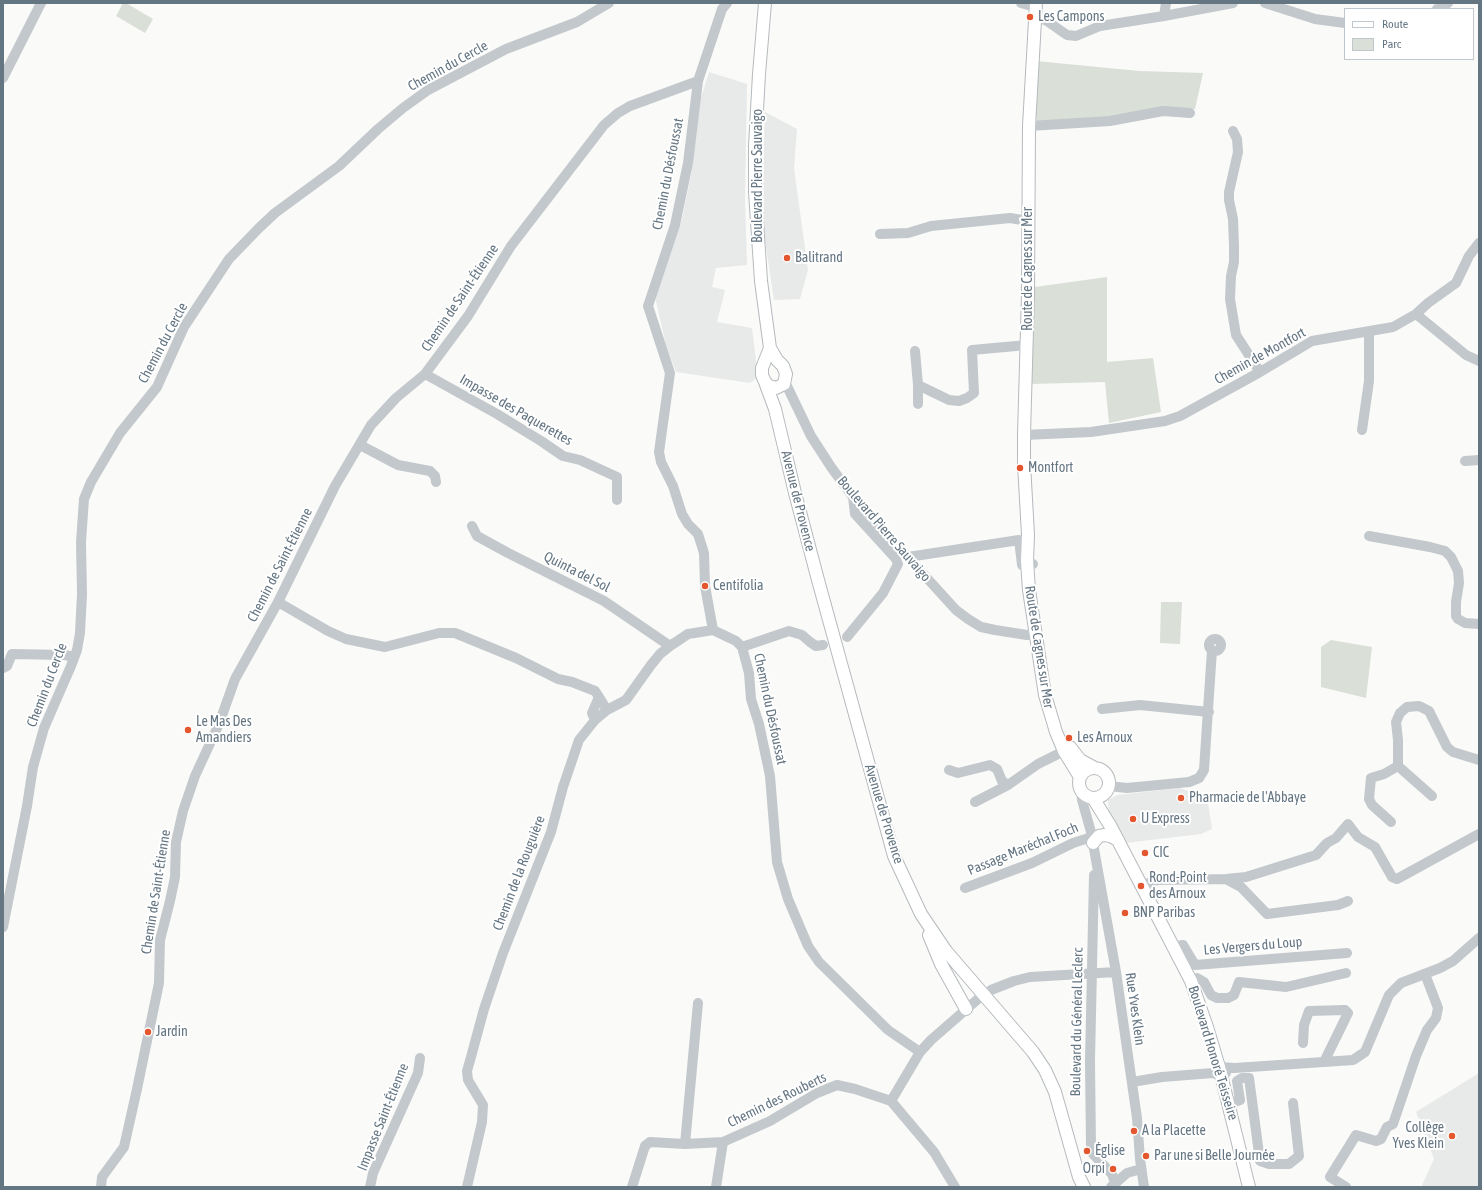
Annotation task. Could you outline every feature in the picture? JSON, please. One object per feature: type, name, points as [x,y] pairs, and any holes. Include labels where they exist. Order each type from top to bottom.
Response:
[{"type":"main road","name":"Boulevard Pierre Sauvaigo","points":[[766,3],[759,74],[755,146],[755,192],[761,281],[771,361]]},
{"type":"main road","name":"Route de Cagnes sur Mer","points":[[1035,9],[1029,126],[1027,345],[1024,435],[1024,464],[1030,565],[1029,590],[1045,695],[1050,716],[1064,751],[1080,777]]},
{"type":"main road","points":[[771,361],[783,366],[786,374],[783,387],[770,386],[765,382],[762,375],[762,368],[771,361]]},
{"type":"main road","name":"Avenue de Provence","points":[[765,382],[775,409],[794,492],[894,856],[920,914],[946,951],[1033,1052],[1045,1070],[1055,1092],[1081,1184]]},
{"type":"main road","name":"Avenue de Provence","points":[[775,409],[783,387]]},
{"type":"main road","name":"Route de Cagnes sur Mer","points":[[1030,565],[1037,588],[1051,689],[1056,714],[1073,753],[1080,760],[1092,767]]},
{"type":"main road","points":[[1036,629],[1038,621],[1035,596],[1037,588]]},
{"type":"main road","points":[[1092,767],[1098,768],[1104,770],[1108,775],[1110,780],[1102,793],[1088,797],[1081,790],[1079,781],[1080,777],[1087,769],[1092,767]]},
{"type":"main road","name":"Boulevard Honoré Teisseire","points":[[1102,793],[1106,819],[1190,981],[1207,1027],[1220,1071],[1249,1187]]},
{"type":"main road","points":[[1093,844],[1100,836],[1105,835],[1118,840]]},
{"type":"main road","points":[[920,914],[941,964],[966,1008]]},
{"type":"street","points":[[3,78],[42,3]]},
{"type":"street","name":"Chemin du Cercle","points":[[3,927],[33,767],[44,728],[74,657],[80,633],[82,594],[81,542],[84,499],[91,482],[120,433],[157,387],[184,327],[229,259],[259,228],[275,214],[339,166],[403,108],[428,90],[506,49],[577,22],[609,3]]},
{"type":"street","name":"Chemin du Désfoussat","points":[[727,3],[722,9],[698,81],[688,162],[675,225],[648,306],[670,373],[659,452],[661,462],[673,486],[682,514],[688,524],[698,534],[704,553],[705,586],[713,630],[736,641],[742,647],[750,672],[752,699],[770,776],[777,862],[788,899],[805,939],[819,962],[888,1030],[920,1052]]},
{"type":"street","points":[[1021,3],[1035,9],[1047,21],[1067,35],[1076,36],[1100,26],[1233,3]]},
{"type":"street","points":[[1164,16],[1166,3]]},
{"type":"street","points":[[1266,3],[1316,19],[1344,24]]},
{"type":"street","points":[[3,66],[14,56]]},
{"type":"street","name":"Chemin de Saint-Étienne","points":[[101,1187],[102,1177],[124,1147],[137,1089],[159,983],[160,940],[175,877],[176,842],[183,811],[195,776],[219,724],[236,678],[278,602],[335,486],[371,426],[396,398],[425,374],[468,316],[511,246],[604,125],[618,113],[630,106],[698,81]]},
{"type":"street","points":[[1029,126],[1110,121],[1163,111],[1190,113]]},
{"type":"street","points":[[1233,131],[1237,139],[1238,152],[1229,192],[1233,219],[1234,247],[1230,299],[1236,335],[1260,372]]},
{"type":"street","points":[[880,234],[908,233],[931,226],[1010,218],[1028,221]]},
{"type":"street","name":"Chemin de Montfort","points":[[1024,435],[1091,432],[1165,421],[1180,416],[1312,342],[1393,327],[1416,314],[1428,303],[1456,283],[1470,256],[1479,243]]},
{"type":"street","points":[[1416,314],[1466,355],[1479,361]]},
{"type":"street","points":[[1362,430],[1369,381],[1368,331]]},
{"type":"street","points":[[918,385],[949,400],[959,401],[974,393],[972,350],[1027,345]]},
{"type":"street","points":[[915,351],[918,404]]},
{"type":"street","name":"Impasse des Paquerettes","points":[[425,374],[497,414],[563,456],[580,460],[617,477],[617,500]]},
{"type":"street","name":"Boulevard Pierre Sauvaigo","points":[[783,387],[811,436],[853,497],[956,610],[968,620],[994,630],[1027,635],[1036,629]]},
{"type":"street","points":[[360,445],[398,466],[430,472],[435,476],[436,482]]},
{"type":"street","points":[[1465,461],[1479,460]]},
{"type":"street","points":[[847,637],[883,594],[898,564],[896,559],[856,514],[853,497]]},
{"type":"street","name":"Quinta del Sol","points":[[472,526],[477,536],[515,557],[604,600],[670,646]]},
{"type":"street","points":[[1369,536],[1445,551],[1451,557],[1458,571],[1459,583],[1455,608],[1456,616],[1458,620],[1464,623],[1479,624]]},
{"type":"street","points":[[908,557],[1019,540],[1022,565],[1030,565]]},
{"type":"street","points":[[278,602],[328,631],[346,639],[385,647],[439,632],[456,633],[516,658],[558,679],[572,682],[595,691],[608,710]]},
{"type":"street","points":[[1036,629],[1040,634],[1051,699],[1056,714]]},
{"type":"street","name":"Chemin de la Rouguière","points":[[467,1187],[482,1122],[483,1105],[478,1094],[468,1080],[467,1071],[484,1009],[503,953],[551,832],[563,787],[579,740],[595,720],[608,710],[626,700],[660,654],[688,634],[713,630]]},
{"type":"street","points":[[742,647],[789,631],[802,635],[816,646],[823,645]]},
{"type":"street","points":[[1087,813],[1089,802],[1102,793],[1127,788],[1189,782],[1199,778],[1204,770],[1212,650]]},
{"type":"street","points":[[3,668],[8,666],[12,654],[65,655],[74,657]]},
{"type":"street","points":[[595,720],[592,713],[599,697]]},
{"type":"street","points":[[1102,709],[1140,705],[1209,712]]},
{"type":"street","points":[[1432,796],[1398,766],[1396,722],[1400,713],[1407,707],[1419,706],[1429,711],[1447,747],[1453,752],[1479,760]]},
{"type":"street","points":[[974,802],[1008,785],[1038,764],[1064,751]]},
{"type":"street","points":[[949,770],[958,773],[990,765],[997,769],[1002,781],[1008,785]]},
{"type":"street","points":[[1392,822],[1372,805],[1369,799],[1371,778],[1384,774],[1398,766]]},
{"type":"street","name":"Boulevard du Général Leclerc","points":[[1081,790],[1093,844],[1098,898],[1092,974],[1090,1061],[1092,1149],[1093,1154],[1112,1174],[1113,1185]]},
{"type":"street","points":[[1141,886],[1157,880],[1226,879],[1246,877],[1316,855],[1327,843],[1336,838],[1348,824],[1358,837],[1375,847],[1392,877],[1397,879],[1479,834]]},
{"type":"street","name":"Passage Maréchal Foch","points":[[965,888],[1032,863],[1073,843],[1093,844]]},
{"type":"street","points":[[1226,879],[1241,887],[1267,914],[1338,905],[1348,901]]},
{"type":"street","name":"Rue Yves Klein","points":[[1098,898],[1116,972],[1137,1118],[1144,1187]]},
{"type":"street","points":[[1132,1082],[1162,1077],[1213,1073],[1235,1068],[1353,1060],[1365,1052],[1389,995],[1401,983],[1453,961],[1479,938]]},
{"type":"street","name":"Les Vergers du Loup","points":[[1172,946],[1183,945],[1195,965],[1347,953]]},
{"type":"street","points":[[991,990],[1014,981],[1030,977],[1116,972]]},
{"type":"street","points":[[1190,981],[1197,978],[1204,982],[1211,995],[1217,998],[1228,998],[1234,995],[1239,982],[1286,987],[1346,973]]},
{"type":"street","points":[[1346,1187],[1330,1177],[1356,1135],[1376,1141],[1382,1139],[1387,1128],[1393,1124],[1416,1056],[1427,1030],[1436,1018],[1438,1008],[1425,974]]},
{"type":"street","points":[[955,1187],[934,1152],[891,1100],[920,1052],[966,1008],[978,999]]},
{"type":"street","points":[[685,1144],[698,1003]]},
{"type":"street","points":[[1303,1043],[1304,1025],[1309,1011],[1345,1010],[1348,1013],[1324,1062]]},
{"type":"street","name":"Impasse Saint-Étienne","points":[[370,1187],[373,1173],[418,1073],[420,1058]]},
{"type":"street","points":[[1229,1104],[1240,1100],[1238,1081],[1242,1078],[1249,1078],[1260,1161],[1270,1164],[1289,1164],[1299,1156],[1293,1104]]},
{"type":"street","name":"Chemin des Rouberts","points":[[632,1187],[645,1146],[650,1142],[685,1144],[723,1142],[770,1121],[817,1093],[837,1086],[855,1089],[891,1100]]},
{"type":"street","points":[[716,1187],[723,1142]]},
{"type":"street","points":[[1113,1185],[1127,1173],[1141,1169]]},
{"type":"shaded area","points":[[709,72],[747,84],[745,199],[747,265],[716,268],[712,287],[725,290],[717,322],[752,328],[758,377],[750,383],[676,372],[666,345],[655,297],[682,219],[691,175],[700,101]]},
{"type":"shaded area","points":[[765,112],[797,129],[794,168],[808,270],[800,299],[774,300],[764,233],[763,169]]},
{"type":"shaded area","points":[[1180,788],[1207,797],[1212,829],[1201,834],[1125,843],[1109,816],[1108,800],[1117,795]]},
{"type":"shaded area","name":"Collège Yves Klein","points":[[1479,1073],[1479,1187],[1423,1187],[1422,1185],[1434,1159],[1416,1112]]},
{"type":"green space","points":[[123,3],[126,3],[153,19],[145,33],[116,16]]},
{"type":"green space","points":[[1036,61],[1139,71],[1203,73],[1195,109],[1162,108],[1122,117],[1037,121],[1035,114]]},
{"type":"green space","points":[[1107,277],[1107,362],[1153,358],[1161,412],[1109,423],[1105,382],[1031,384],[1035,287]]},
{"type":"green space","points":[[1161,602],[1182,602],[1180,644],[1160,643]]},
{"type":"green space","points":[[1331,640],[1372,647],[1366,698],[1321,687],[1321,647]]},
{"type":"place","name":"Les Campons","points":[[1030,17]]},
{"type":"place","name":"Balitrand","points":[[787,258]]},
{"type":"place","name":"Montfort","points":[[1020,468]]},
{"type":"place","name":"Centifolia","points":[[705,586]]},
{"type":"place","name":"Le Mas Des Amandiers","points":[[188,730]]},
{"type":"place","name":"Les Arnoux","points":[[1069,738]]},
{"type":"place","name":"Pharmacie de l'Abbaye","points":[[1181,798]]},
{"type":"place","name":"U Express","points":[[1133,819]]},
{"type":"place","name":"CIC","points":[[1145,853]]},
{"type":"place","name":"Rond-Point des Arnoux","points":[[1141,886]]},
{"type":"place","name":"BNP Paribas","points":[[1125,913]]},
{"type":"place","name":"Jardin","points":[[148,1032]]},
{"type":"place","name":"A la Placette","points":[[1134,1131]]},
{"type":"place","name":"Collège Yves Klein","points":[[1452,1136]]},
{"type":"place","name":"Église","points":[[1087,1151]]},
{"type":"place","name":"Par une si Belle Journée","points":[[1146,1156]]},
{"type":"place","name":"Orpi","points":[[1113,1169]]}]
